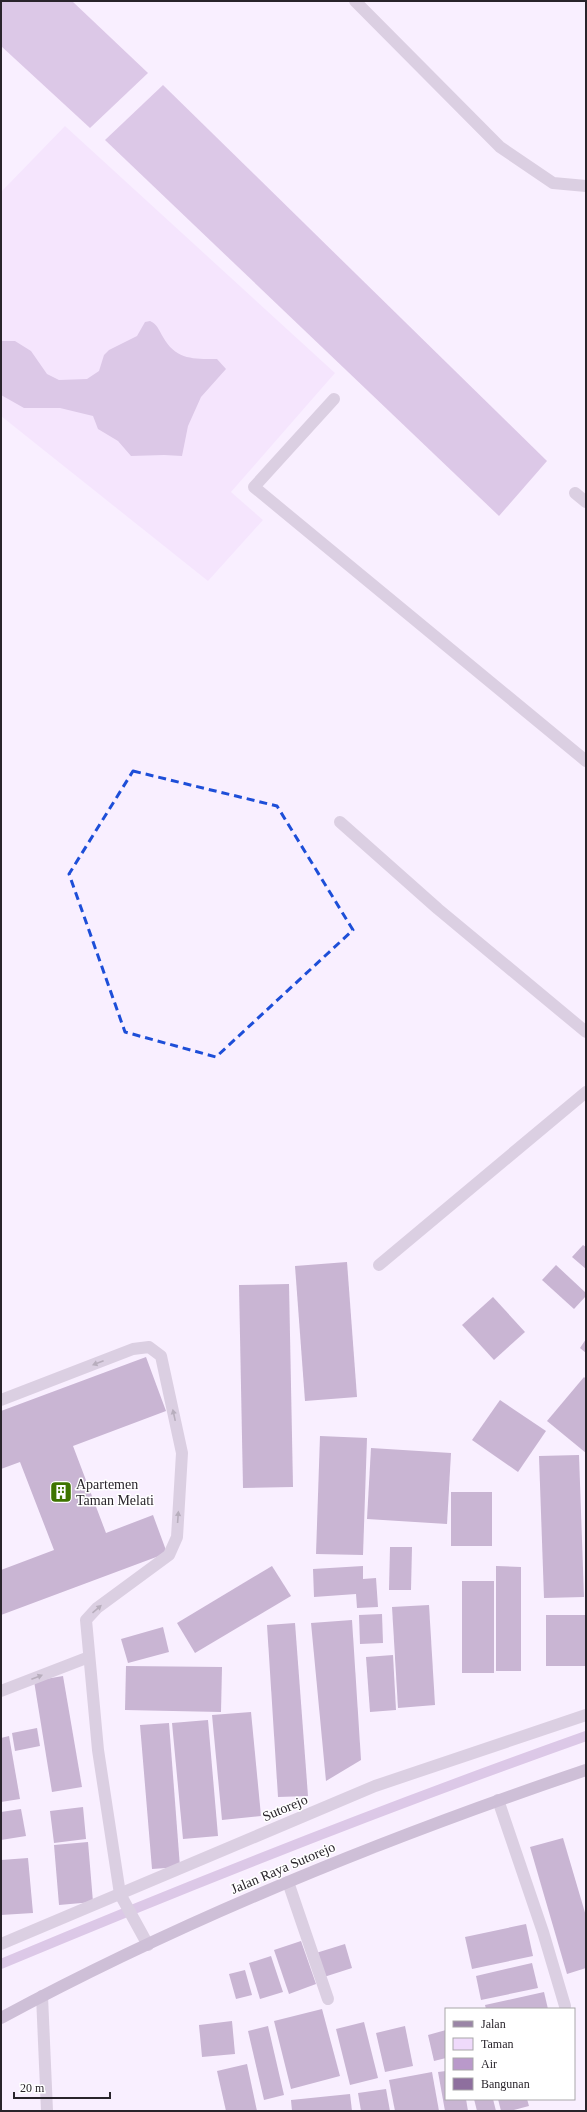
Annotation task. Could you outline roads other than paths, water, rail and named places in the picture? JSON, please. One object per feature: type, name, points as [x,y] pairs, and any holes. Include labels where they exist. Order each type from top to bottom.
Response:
[{"type":"main road","name":"Jalan Raya Sutorejo","points":[[1,2018],[145,1940],[368,1848],[498,1800],[586,1770]]},
{"type":"street","points":[[355,1],[500,147],[553,183],[586,186]]},
{"type":"street","points":[[334,399],[254,487],[586,761]]},
{"type":"street","points":[[575,493],[586,502]]},
{"type":"street","points":[[340,822],[438,909],[586,1032]]},
{"type":"street","points":[[379,1265],[586,1092]]},
{"type":"street","points":[[1,1400],[133,1349],[149,1347],[161,1356],[182,1453],[177,1537],[169,1555],[102,1604],[86,1620],[98,1750],[123,1899],[145,1940]]},
{"type":"street","points":[[1,1691],[89,1657]]},
{"type":"street","name":"Sutorejo","points":[[1,1944],[123,1899],[375,1786],[586,1715]]},
{"type":"street","points":[[498,1800],[543,1932],[565,2006]]},
{"type":"street","points":[[288,1882],[328,1999]]},
{"type":"street","points":[[42,1996],[48,2111]]},
{"type":"water","points":[[1,1],[72,1],[148,73],[90,128],[1,46]]},
{"type":"water","points":[[163,85],[547,461],[499,516],[105,140]]},
{"type":"water","points":[[150,321],[156,326],[168,345],[179,354],[186,357],[200,359],[217,359],[226,369],[201,397],[188,426],[182,456],[131,456],[118,441],[98,429],[93,416],[60,408],[24,408],[1,395],[1,341],[15,341],[31,351],[47,374],[59,380],[87,379],[99,371],[104,355],[109,350],[137,336],[145,322]]},
{"type":"waterway","points":[[1,1964],[292,1846],[586,1736]]},
{"type":"place","name":"Apartemen Taman Melati","points":[[61,1492]]}]
